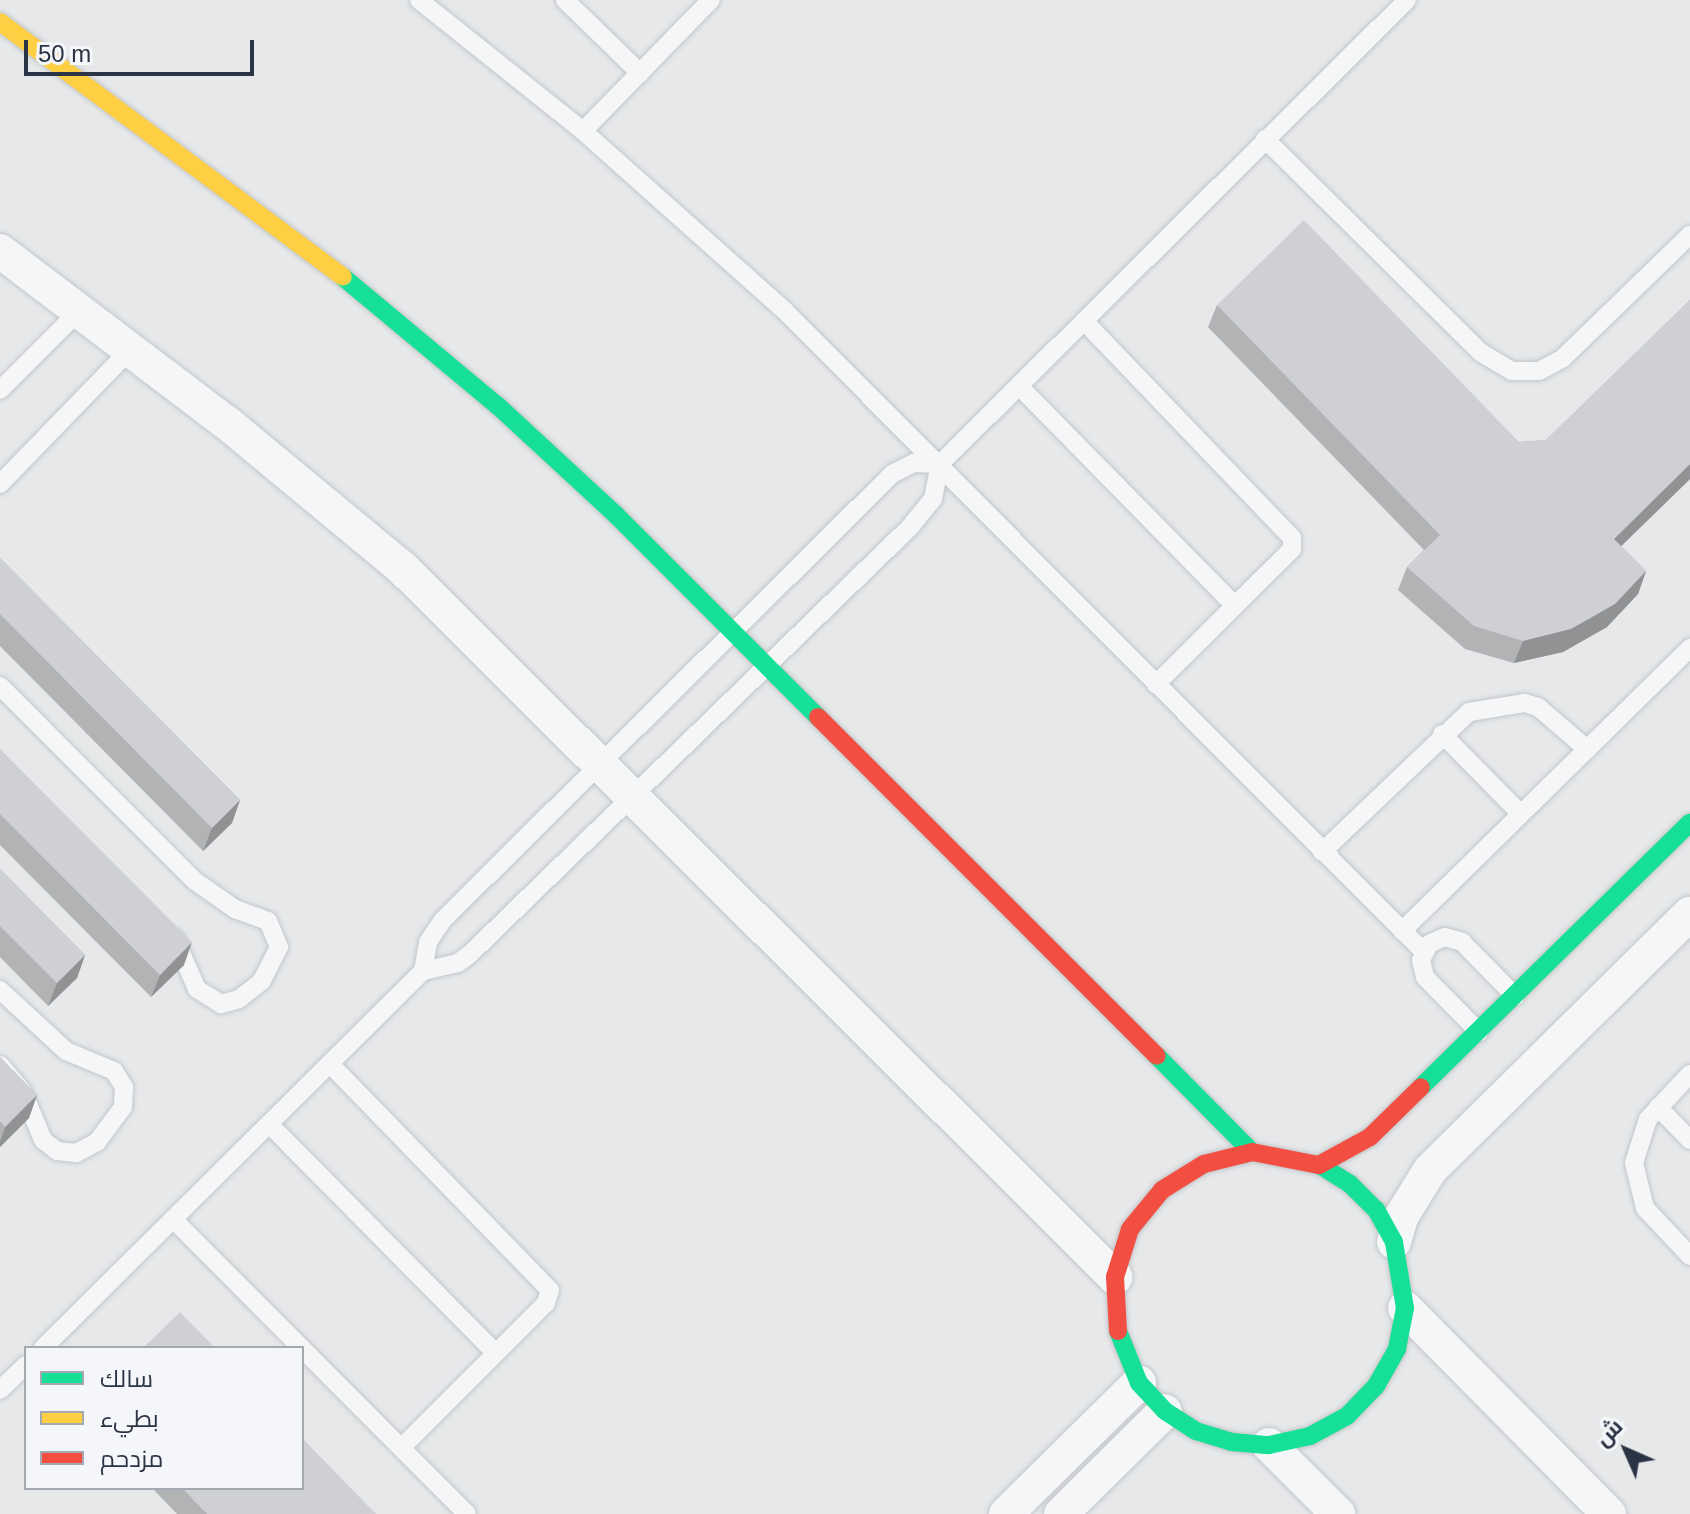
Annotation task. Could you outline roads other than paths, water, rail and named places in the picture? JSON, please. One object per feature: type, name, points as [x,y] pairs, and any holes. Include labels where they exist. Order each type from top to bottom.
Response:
[{"type":"street","points":[[0,22],[376,301],[616,515],[1252,1152]]},
{"type":"street","points":[[0,251],[131,349],[402,568],[633,792],[1115,1277]]},
{"type":"street","points":[[1319,1165],[1370,1137],[1690,823]]},
{"type":"street","points":[[1394,1242],[1401,1217],[1430,1170],[1690,914]]},
{"type":"street","points":[[1252,1152],[1319,1165],[1367,1201],[1394,1242],[1405,1308],[1397,1349],[1376,1386],[1347,1416],[1310,1436],[1269,1445],[1232,1442],[1196,1431],[1165,1411],[1139,1383],[1122,1350],[1114,1314],[1115,1277],[1130,1229],[1162,1190],[1204,1164],[1252,1152]]},
{"type":"street","points":[[1405,1308],[1609,1514]]},
{"type":"street","points":[[1006,1514],[1139,1383]]},
{"type":"street","points":[[1061,1514],[1165,1411]]},
{"type":"street","points":[[1269,1445],[1338,1514]]},
{"type":"lane","points":[[419,0],[583,131],[785,311],[1423,951],[1425,977],[1479,1032]]},
{"type":"lane","points":[[583,131],[711,0]]},
{"type":"lane","points":[[45,1346],[423,971],[458,963],[470,954],[926,509],[937,488],[940,464],[1407,0]]},
{"type":"lane","points":[[570,2],[640,73]]},
{"type":"lane","points":[[1265,139],[1480,352],[1512,371],[1539,371],[1563,358],[1690,235]]},
{"type":"lane","points":[[0,390],[80,310]]},
{"type":"lane","points":[[1084,321],[1292,538],[1292,549],[1156,684]]},
{"type":"lane","points":[[0,484],[131,349]]},
{"type":"lane","points":[[1019,386],[1235,606]]},
{"type":"lane","points":[[423,971],[428,942],[442,921],[735,634],[892,474],[914,463],[940,464]]},
{"type":"lane","points":[[1402,931],[1690,648]]},
{"type":"lane","points":[[0,686],[195,881],[235,909],[268,921],[278,937],[277,956],[252,991],[230,1002],[212,1001],[197,989],[185,956],[157,918]]},
{"type":"lane","points":[[1322,852],[1442,734],[1469,712],[1525,703],[1551,714],[1587,749]]},
{"type":"lane","points":[[1442,734],[1521,814]]},
{"type":"lane","points":[[1423,951],[1445,937],[1462,942],[1515,996]]},
{"type":"lane","points":[[0,990],[66,1051],[114,1071],[124,1087],[123,1107],[97,1142],[76,1153],[57,1151],[43,1140],[23,1092],[0,1065]]},
{"type":"lane","points":[[330,1064],[550,1290],[546,1303],[402,1447]]},
{"type":"lane","points":[[1690,1074],[1658,1107],[1640,1133],[1635,1178],[1654,1221],[1690,1256]]},
{"type":"lane","points":[[1658,1107],[1690,1140]]},
{"type":"lane","points":[[269,1124],[496,1353]]},
{"type":"lane","points":[[173,1219],[301,1346]]},
{"type":"lane","points":[[304,1349],[467,1514]]},
{"type":"lane","points":[[0,1390],[24,1367]]}]
